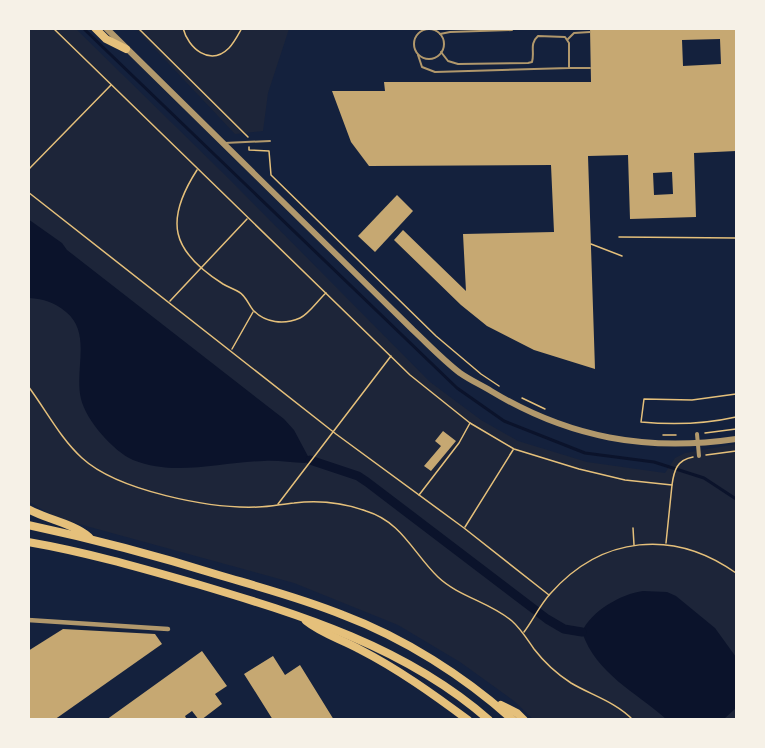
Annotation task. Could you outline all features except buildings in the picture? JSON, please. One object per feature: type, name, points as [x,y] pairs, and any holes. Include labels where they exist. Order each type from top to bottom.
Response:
[{"type":"highway","points":[[95,28],[106,39],[126,49]]},
{"type":"highway","points":[[28,509],[79,529],[90,538]]},
{"type":"highway","points":[[28,525],[90,538],[282,594],[346,616],[384,633],[446,669],[492,701],[513,720]]},
{"type":"highway","points":[[28,542],[132,565],[332,627],[393,654],[489,720]]},
{"type":"highway","points":[[300,616],[319,631],[358,648],[410,678],[468,720]]},
{"type":"highway","points":[[492,701],[517,713],[524,720]]},
{"type":"street","points":[[106,28],[413,330],[461,373],[513,405],[555,424],[597,436],[644,443],[697,443],[736,439]]},
{"type":"street","points":[[697,434],[699,456]]},
{"type":"street","points":[[28,620],[168,629]]},
{"type":"lane","points":[[418,55],[430,59],[441,52],[444,43],[440,34],[428,28],[418,30],[413,45],[422,67],[426,70],[435,72],[590,68]]},
{"type":"lane","points":[[440,34],[512,30]]},
{"type":"lane","points":[[569,68],[568,39],[574,33],[590,32]]},
{"type":"lane","points":[[441,52],[448,61],[458,64],[528,63],[532,62],[532,43],[538,36],[561,35],[568,39]]},
{"type":"lane","points":[[222,143],[270,141]]},
{"type":"path","points":[[53,28],[423,387],[470,423],[514,449],[579,469],[625,480],[672,485]]},
{"type":"path","points":[[138,28],[248,136],[249,150],[268,151],[271,175],[436,336],[481,374],[504,389]]},
{"type":"path","points":[[183,28],[188,43],[196,52],[215,55],[228,50],[242,28]]},
{"type":"path","points":[[28,170],[111,85]]},
{"type":"path","points":[[198,169],[181,202],[176,225],[182,248],[201,268],[225,285],[242,293],[254,311],[268,321],[284,322],[301,318],[326,293]]},
{"type":"path","points":[[28,192],[334,432],[464,528],[549,595]]},
{"type":"path","points":[[169,301],[248,218]]},
{"type":"path","points":[[619,237],[736,238]]},
{"type":"path","points":[[591,244],[622,256]]},
{"type":"path","points":[[232,350],[254,311]]},
{"type":"path","points":[[278,505],[391,356]]},
{"type":"path","points":[[28,386],[68,443],[84,460],[109,476],[136,487],[176,498],[241,507],[297,502],[324,503],[369,511],[398,528],[439,577],[511,620],[554,670],[570,682],[620,709],[633,720]]},
{"type":"path","points":[[736,394],[692,400],[644,399],[641,422],[680,423],[717,421],[736,417]]},
{"type":"path","points":[[521,398],[552,412]]},
{"type":"path","points":[[419,495],[459,443],[470,423]]},
{"type":"path","points":[[697,434],[736,429]]},
{"type":"path","points":[[658,435],[680,435]]},
{"type":"path","points":[[464,528],[514,449]]},
{"type":"path","points":[[666,544],[673,477],[678,463],[683,459],[736,451]]},
{"type":"path","points":[[633,528],[634,546]]},
{"type":"path","points":[[524,633],[549,595],[579,568],[620,548],[666,544],[698,552],[719,561],[736,573]]},
{"type":"shaded area","points":[[28,29],[76,29],[225,175],[430,382],[481,420],[518,441],[587,462],[665,473],[675,458],[685,453],[736,444],[736,719],[533,719],[514,701],[460,662],[398,625],[294,583],[57,518],[29,502]]},
{"type":"shaded area","points":[[136,29],[289,29],[268,93],[263,131],[235,134]]},
{"type":"shaded area","points":[[28,219],[62,243],[67,250],[284,419],[294,430],[310,460],[305,463],[269,461],[181,468],[149,465],[133,460],[117,450],[94,425],[81,399],[79,376],[81,352],[78,330],[74,321],[53,303],[29,298]]},
{"type":"shaded area","points":[[643,591],[667,592],[676,596],[715,628],[736,657],[736,708],[724,719],[666,719],[607,671],[588,647],[582,632],[592,617],[616,600]]},
{"type":"waterway","points":[[83,28],[457,388],[504,421],[585,453],[654,462],[704,478],[736,499]]},
{"type":"waterway","points":[[310,460],[358,476],[547,619],[564,629],[582,632]]}]
